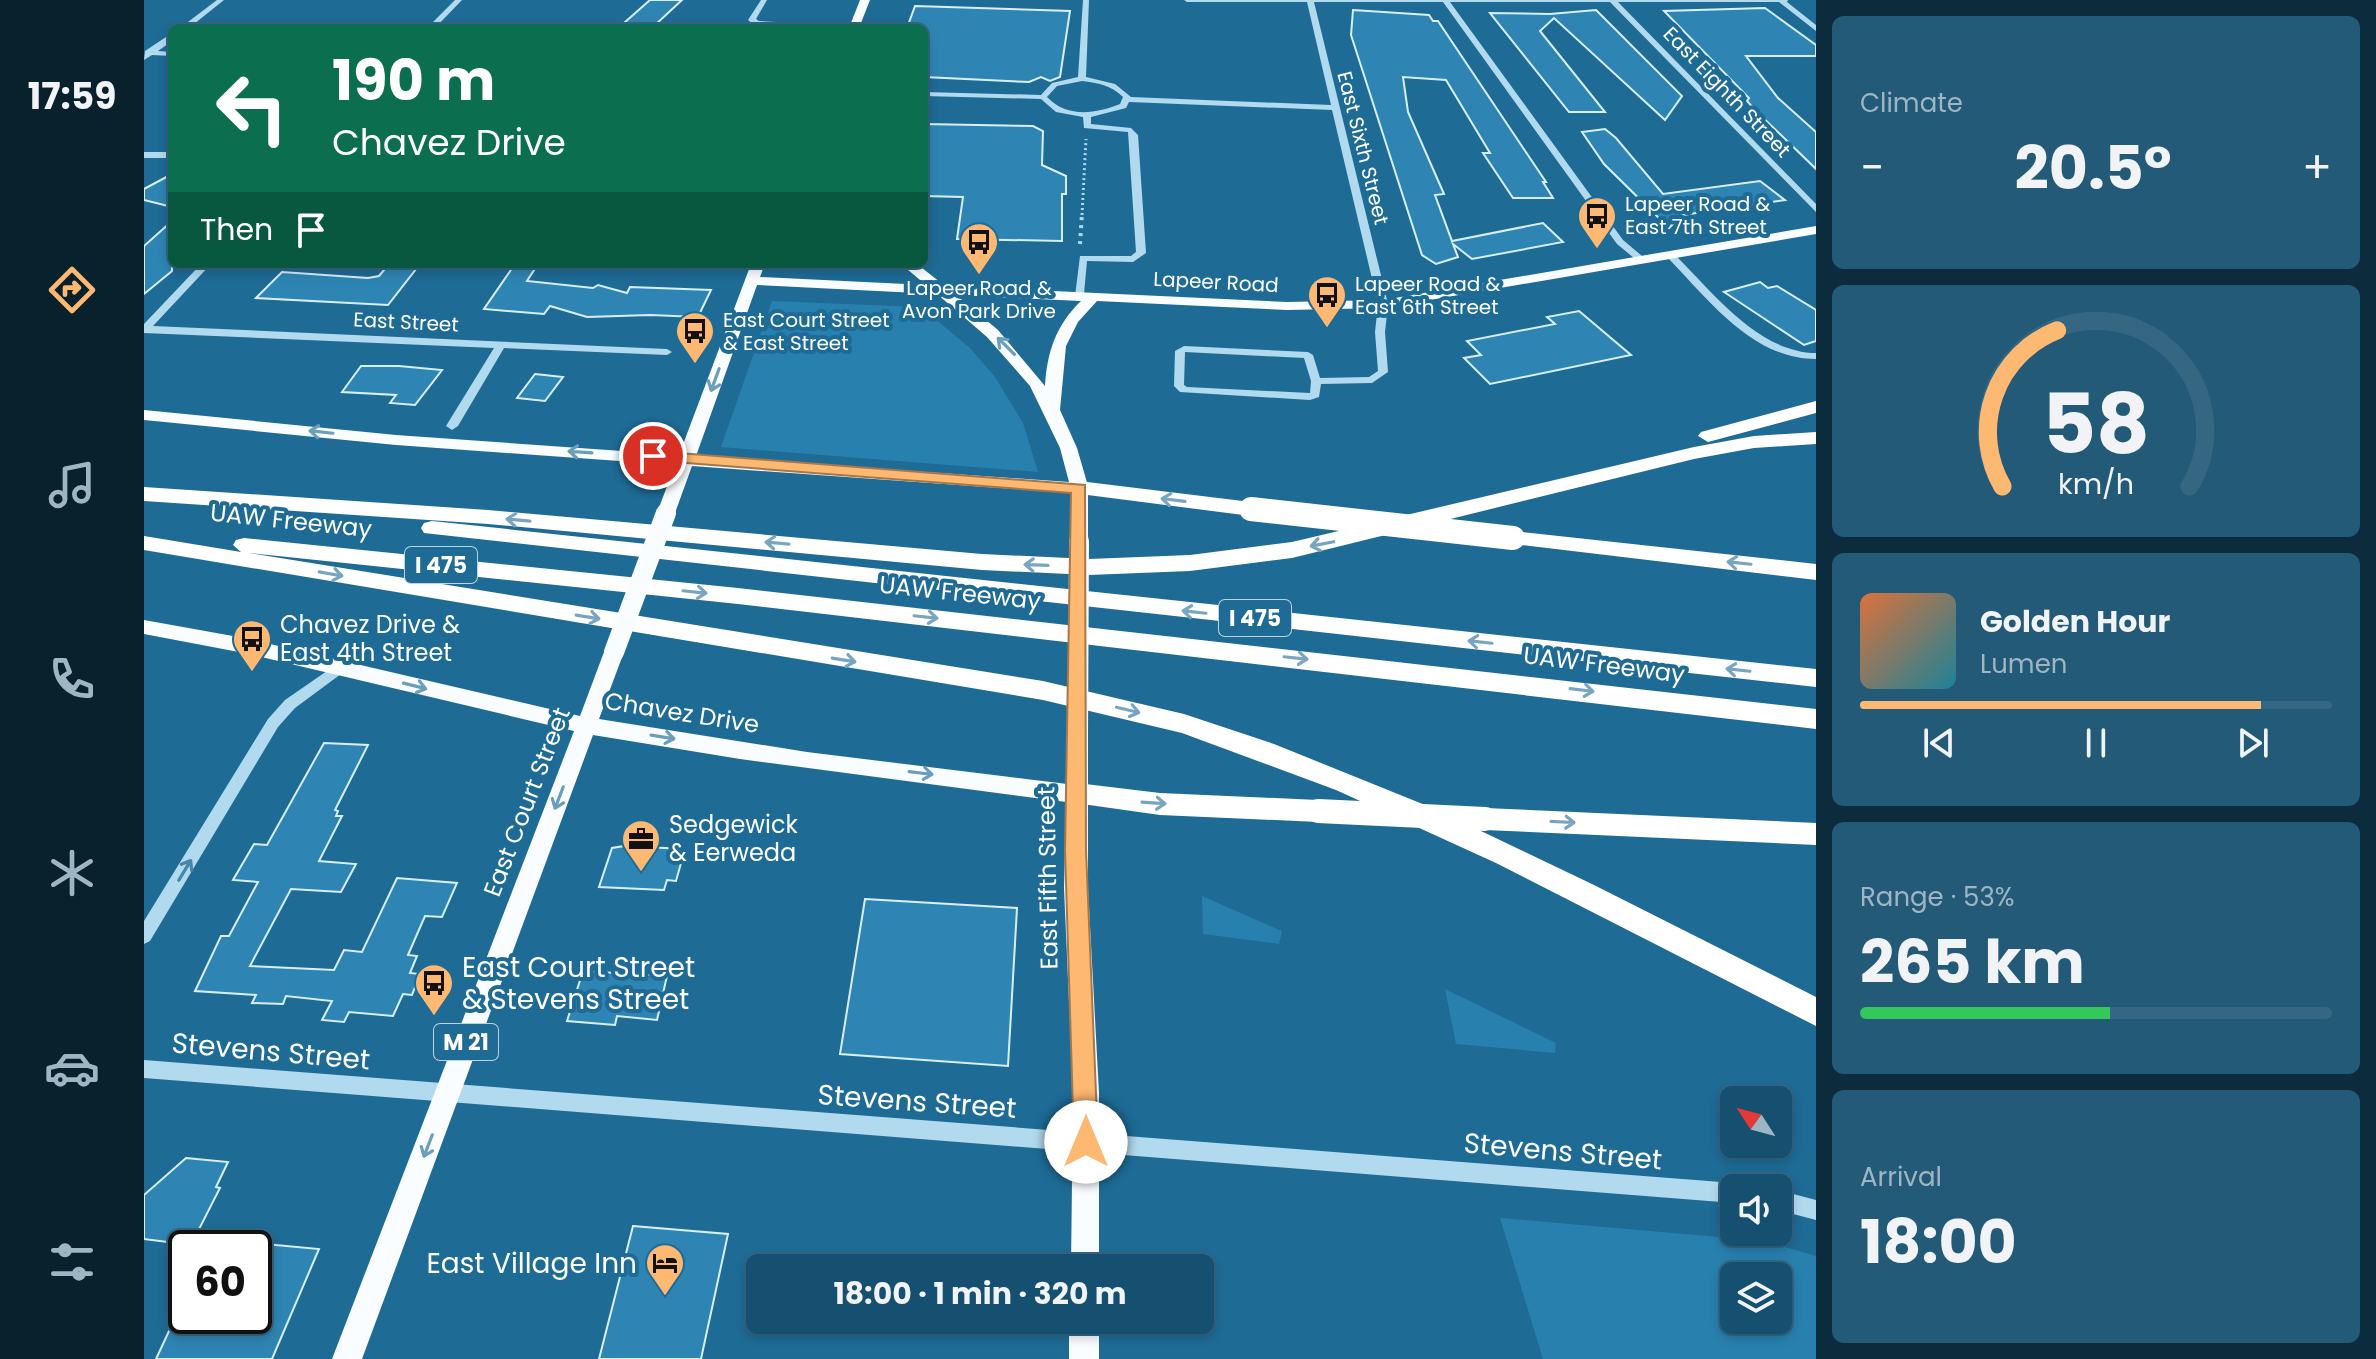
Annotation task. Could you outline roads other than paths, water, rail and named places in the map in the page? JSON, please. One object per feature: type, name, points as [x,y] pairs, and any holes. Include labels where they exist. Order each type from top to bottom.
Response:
[{"type":"highway","points":[[1479,503],[1816,407]]},
{"type":"highway","points":[[144,495],[488,517],[982,562],[1089,567],[1190,563],[1292,550],[1694,453],[1754,442],[1816,438]]},
{"type":"highway","points":[[1079,488],[1816,572]]},
{"type":"highway","name":"UAW Freeway","points":[[144,495],[694,559],[1816,678]]},
{"type":"highway","name":"UAW Freeway","points":[[144,534],[753,598],[1816,719]]},
{"type":"highway","points":[[144,543],[1004,686],[1134,711],[1219,736],[1311,769],[1497,853],[1816,1012]]},
{"type":"highway","points":[[1077,794],[1160,804],[1816,834]]},
{"type":"highway","points":[[1497,853],[1816,1030]]},
{"type":"main road","points":[[854,24],[865,0]]},
{"type":"main road","name":"Lapeer Road","points":[[753,281],[1287,306],[1383,304],[1816,230]]},
{"type":"main road","name":"East Court Street","points":[[347,1359],[757,268]]},
{"type":"main road","points":[[913,268],[1023,363],[1053,408]]},
{"type":"main road","points":[[1053,408],[1052,367],[1060,339],[1074,315],[1095,295]]},
{"type":"main road","name":"East Fifth Street","points":[[1053,408],[1079,488],[1077,921],[1086,1142],[1085,1254]]},
{"type":"main road","points":[[144,415],[396,440],[1079,488]]},
{"type":"main road","name":"Chavez Drive","points":[[144,627],[234,642],[537,716],[586,725],[723,747],[1077,794]]},
{"type":"main road","points":[[1084,1334],[1084,1359]]},
{"type":"street","points":[[189,24],[221,0]]},
{"type":"street","points":[[435,24],[459,0]]},
{"type":"street","points":[[764,0],[752,20],[776,24]]},
{"type":"street","points":[[1082,79],[1086,0]]},
{"type":"street","points":[[1187,0],[1783,0],[1816,29]]},
{"type":"street","name":"East Eighth Street","points":[[1613,0],[1816,209]]},
{"type":"street","name":"East Sixth Street","points":[[1309,1],[1383,304],[1381,375],[1372,380],[1316,381]]},
{"type":"street","points":[[1445,1],[1620,242],[1643,261]]},
{"type":"street","points":[[146,55],[168,40]]},
{"type":"street","points":[[146,55],[168,54]]},
{"type":"street","points":[[1043,97],[1048,88],[1062,81],[1103,81],[1120,87],[1126,99],[1123,106],[1087,120]]},
{"type":"street","points":[[928,94],[1043,97]]},
{"type":"street","points":[[1043,97],[1057,109],[1131,130],[1134,135],[1141,253],[1133,259],[1083,258],[1079,294]]},
{"type":"street","points":[[1126,99],[1334,108]]},
{"type":"street","points":[[144,155],[168,155]]},
{"type":"street","points":[[1671,256],[1769,346],[1804,358],[1816,356]]},
{"type":"street","points":[[144,329],[202,268]]},
{"type":"street","name":"East Street","points":[[144,329],[667,352]]},
{"type":"street","points":[[452,426],[501,345]]},
{"type":"street","points":[[1180,351],[1305,354],[1311,357],[1316,381],[1315,395],[1310,397],[1184,390],[1179,386],[1180,351]]},
{"type":"street","points":[[144,936],[273,723],[290,704],[340,667]]},
{"type":"street","name":"Stevens Street","points":[[144,1069],[1720,1192]]},
{"type":"street","points":[[1792,1204],[1816,1210]]},
{"type":"place","name":"Lapeer Road & East 7th Street","points":[[1597,250]]},
{"type":"place","name":"Lapeer Road & Avon Park Drive","points":[[979,276]]},
{"type":"place","name":"Lapeer Road & East 6th Street","points":[[1327,329]]},
{"type":"place","name":"East Court Street & East Street","points":[[695,365]]},
{"type":"place","name":"Chavez Drive & East 4th Street","points":[[252,673]]},
{"type":"place","name":"Sedgewick & Eerweda","points":[[641,873]]},
{"type":"place","name":"East Court Street & Stevens Street","points":[[434,1017]]},
{"type":"place","name":"East Village Inn","points":[[665,1297]]}]
